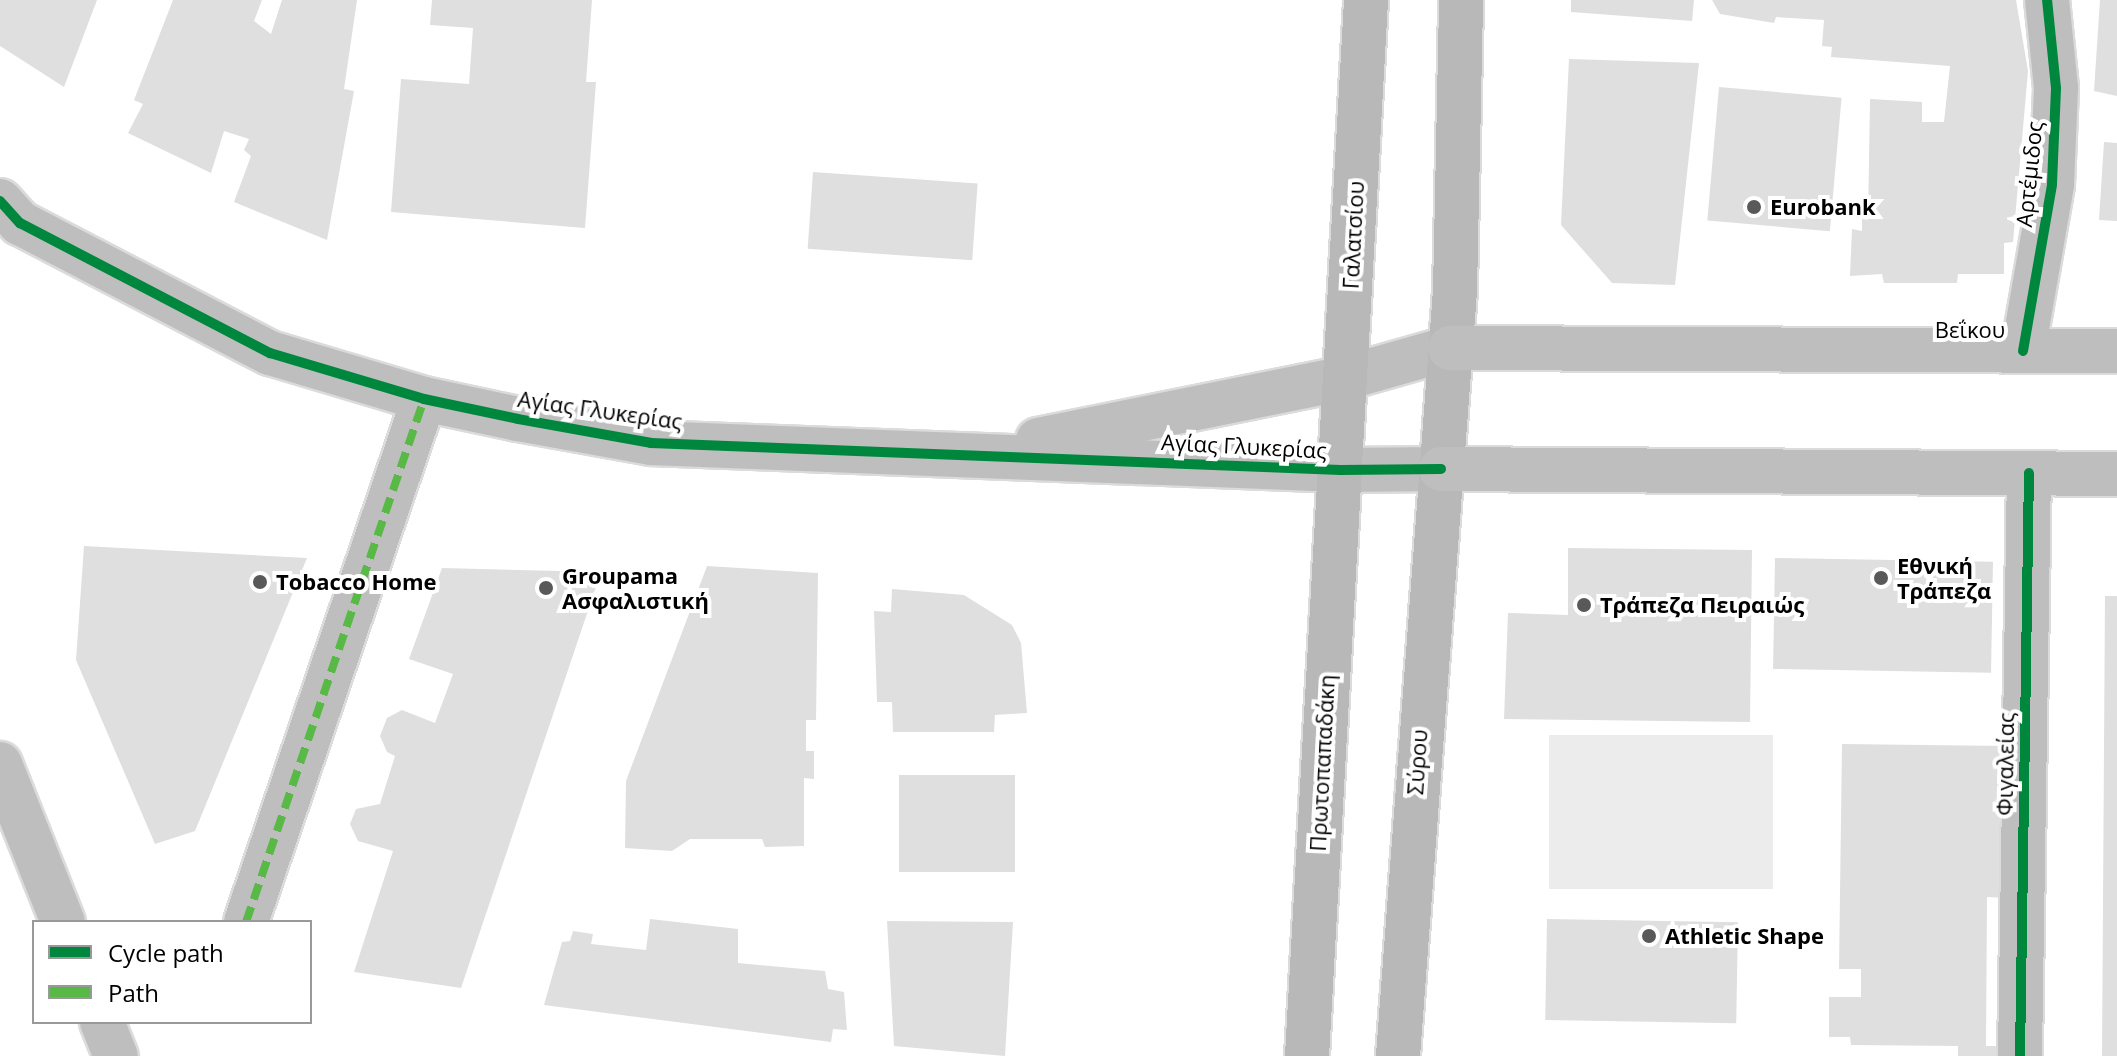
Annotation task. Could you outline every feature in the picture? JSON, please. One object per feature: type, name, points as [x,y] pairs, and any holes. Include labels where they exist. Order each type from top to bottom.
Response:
[{"type":"main road","name":"Γαλατσίου","points":[[1340,470],[1366,0]]},
{"type":"main road","points":[[1441,469],[1450,348],[1461,0]]},
{"type":"main road","name":"Σύρου","points":[[1398,1056],[1441,469]]},
{"type":"main road","name":"Πρωτοπαπαδάκη","points":[[1307,1056],[1340,470]]},
{"type":"street","name":"Αρτέμιδος","points":[[2023,351],[2052,184],[2056,88],[2047,0]]},
{"type":"street","name":"Αγίας Γλυκερίας","points":[[7,217],[270,353],[424,399],[651,443],[973,453],[1340,470]]},
{"type":"street","name":"Αγίας Γλυκερίας","points":[[973,453],[1345,378],[1450,348]]},
{"type":"street","name":"Βεΐκου","points":[[1450,348],[2117,351]]},
{"type":"street","points":[[247,920],[424,399]]},
{"type":"street","points":[[1340,470],[2117,474]]},
{"type":"street","name":"Φιγαλείας","points":[[2020,1056],[2029,473]]},
{"type":"street","points":[[0,764],[62,920]]},
{"type":"street","points":[[103,1024],[116,1056]]},
{"type":"shaded area","points":[[1549,735],[1773,735],[1773,889],[1549,889]]},
{"type":"building","points":[[0,0],[97,0],[64,87],[0,46]]},
{"type":"building","points":[[173,0],[262,0],[254,21],[271,34],[282,0],[357,0],[344,89],[354,91],[327,240],[234,202],[251,156],[244,150],[249,139],[224,131],[211,173],[128,133],[143,104],[134,100]]},
{"type":"building","points":[[432,0],[592,0],[586,82],[596,82],[585,228],[391,212],[401,79],[469,84],[473,28],[430,25]]},
{"type":"building","points":[[1571,0],[1694,0],[1692,21],[1571,12]]},
{"type":"building","points":[[1712,0],[2016,0],[2028,71],[2013,242],[2004,243],[2004,274],[1958,274],[1957,283],[1884,283],[1882,274],[1850,276],[1852,229],[1862,231],[1862,219],[1868,220],[1870,99],[1922,102],[1922,122],[1944,122],[1950,66],[1831,57],[1832,47],[1822,46],[1824,20],[1776,17],[1774,23],[1720,14]]},
{"type":"building","points":[[2100,0],[2117,0],[2117,96],[2094,91]]},
{"type":"building","points":[[1569,59],[1699,63],[1675,285],[1612,283],[1561,225]]},
{"type":"building","points":[[1719,87],[1842,98],[1830,231],[1707,220]]},
{"type":"building","points":[[2104,142],[2117,143],[2117,221],[2099,220]]},
{"type":"building","points":[[813,172],[978,184],[972,260],[808,249]]},
{"type":"building","points":[[84,546],[307,558],[195,831],[155,844],[76,660]]},
{"type":"building","points":[[1568,548],[1752,550],[1750,722],[1504,719],[1508,613],[1568,615]]},
{"type":"building","points":[[1775,558],[1993,562],[1991,673],[1773,669]]},
{"type":"building","points":[[707,566],[818,573],[816,720],[806,720],[806,751],[814,751],[814,779],[804,778],[804,846],[765,847],[762,839],[690,839],[672,851],[625,848],[626,781]]},
{"type":"building","points":[[442,568],[601,572],[461,988],[354,972],[393,851],[358,841],[350,824],[356,809],[380,804],[395,756],[387,752],[380,736],[387,718],[402,710],[435,723],[453,674],[409,659]]},
{"type":"building","points":[[892,589],[964,595],[1012,625],[1021,643],[1027,713],[995,715],[994,732],[893,732],[892,702],[877,702],[874,611],[891,612]]},
{"type":"building","points":[[2105,596],[2117,596],[2117,1056],[2102,1056]]},
{"type":"building","points":[[1842,744],[2007,746],[2005,898],[1987,897],[1986,1046],[2010,1046],[2010,1056],[1958,1056],[1958,1046],[1851,1045],[1850,1037],[1829,1037],[1829,997],[1861,997],[1861,969],[1839,969]]},
{"type":"building","points":[[899,775],[1015,775],[1015,872],[899,872]]},
{"type":"building","points":[[650,919],[738,929],[738,963],[825,971],[828,989],[844,992],[847,1030],[833,1029],[831,1042],[544,1005],[562,942],[570,941],[573,931],[593,934],[591,944],[646,950]]},
{"type":"building","points":[[1547,919],[1738,922],[1736,1023],[1545,1020]]},
{"type":"building","points":[[887,921],[1013,922],[1005,1056],[894,1046]]},
{"type":"marked path","points":[[247,920],[424,399]]},
{"type":"cycle path","points":[[2023,351],[2052,184],[2056,88],[2047,0]]},
{"type":"cycle path","points":[[0,201],[20,223],[270,353],[424,399],[518,419],[651,443],[1340,470],[1441,469]]},
{"type":"cycle path","points":[[2020,1056],[2029,473]]},
{"type":"place","name":"Eurobank","points":[[1754,207]]},
{"type":"place","name":"Εθνική Τράπεζα","points":[[1881,578]]},
{"type":"place","name":"Tobacco Home","points":[[260,582]]},
{"type":"place","name":"Groupama Ασφαλιστική","points":[[546,588]]},
{"type":"place","name":"Τράπεζα Πειραιώς","points":[[1584,605]]},
{"type":"place","name":"Athletic Shape","points":[[1649,936]]}]
